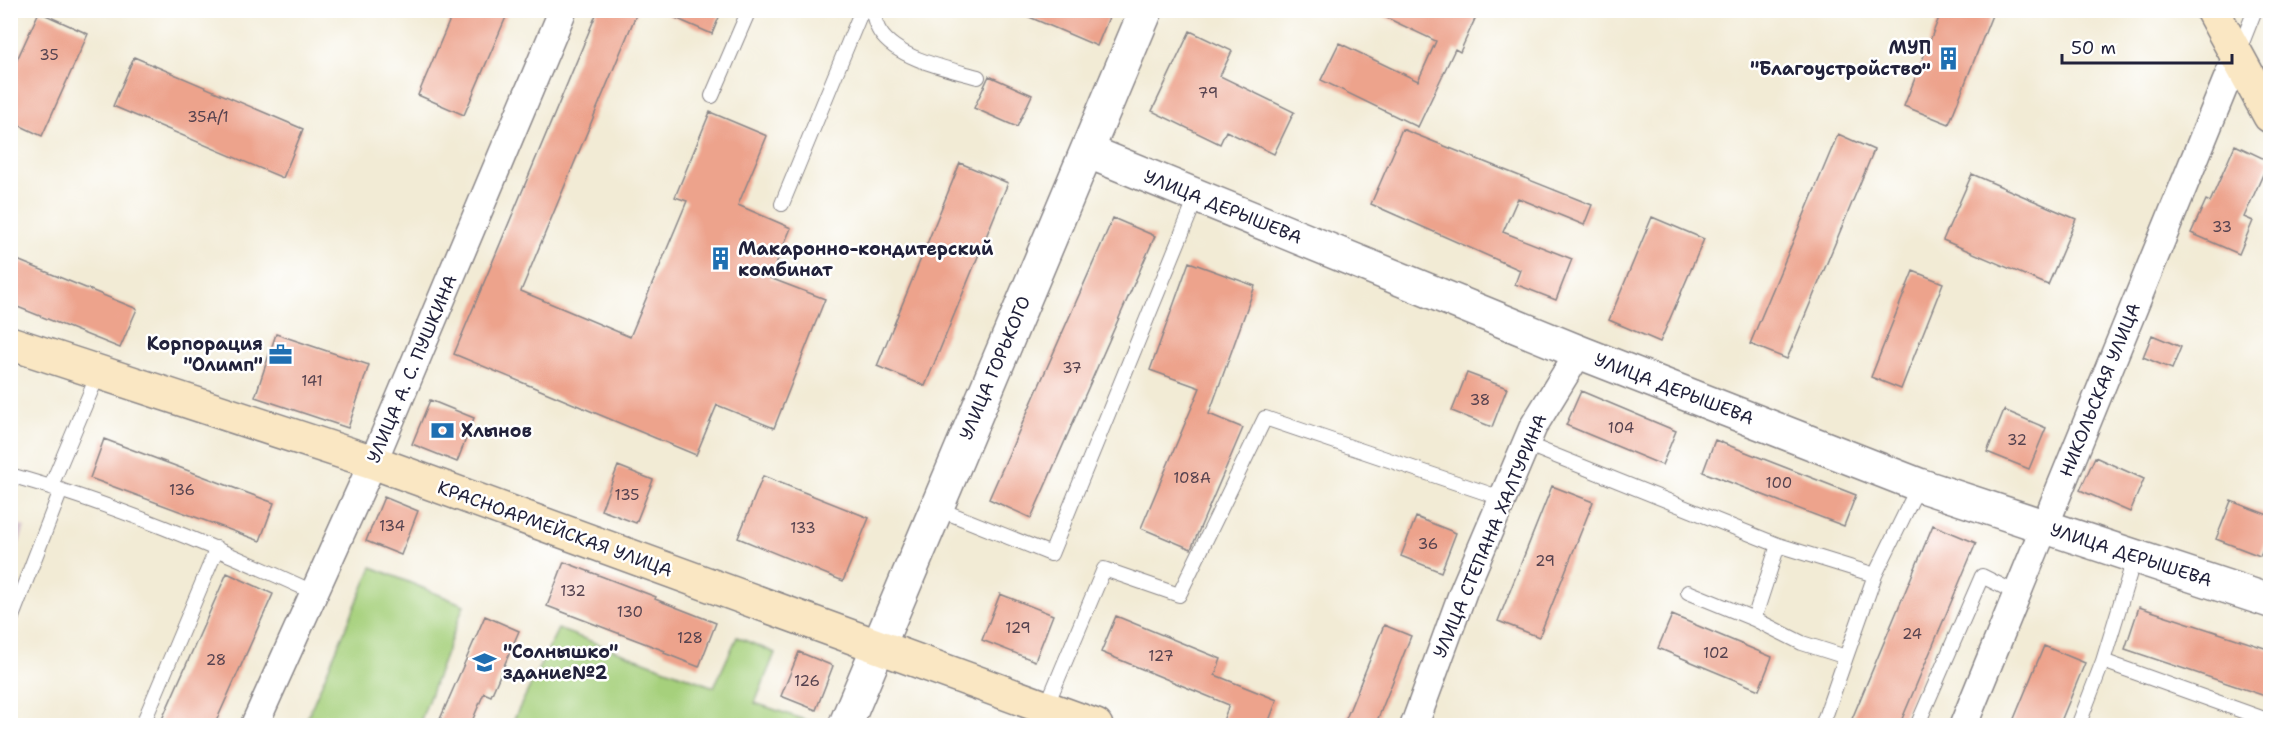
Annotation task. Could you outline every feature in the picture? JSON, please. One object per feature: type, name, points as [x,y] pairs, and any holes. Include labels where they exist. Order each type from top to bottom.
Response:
[{"type":"main road","points":[[2212,10],[2271,116]]},
{"type":"main road","name":"КРАСНОАРМЕЙСКАЯ УЛИЦА","points":[[10,343],[373,462],[1096,726]]},
{"type":"street","name":"УЛИЦА А. С. ПУШКИНА","points":[[255,726],[373,462],[562,10]]},
{"type":"street","name":"УЛИЦА ГОРЬКОГО","points":[[845,726],[1146,10]]},
{"type":"street","name":"НИКОЛЬСКАЯ УЛИЦА","points":[[1964,726],[2237,55]]},
{"type":"street","name":"УЛИЦА ДЕРЫШЕВА","points":[[1087,151],[1579,352],[1919,485],[2271,601]]},
{"type":"street","name":"УЛИЦА СТЕПАНА ХАЛТУРИНА","points":[[1414,726],[1463,592],[1533,427],[1579,352]]},
{"type":"lane","points":[[712,96],[749,10]]},
{"type":"lane","points":[[782,204],[862,10]]},
{"type":"lane","points":[[872,10],[881,33],[893,45],[925,62],[978,77]]},
{"type":"lane","points":[[2237,55],[2255,10]]},
{"type":"lane","points":[[936,508],[1051,554],[1197,196]]},
{"type":"lane","points":[[10,622],[99,372]]},
{"type":"lane","points":[[1046,708],[1104,569],[1179,595],[1265,418],[1504,499]]},
{"type":"lane","points":[[1526,444],[1778,545],[1875,575]]},
{"type":"lane","points":[[10,475],[56,488],[217,548],[313,592]]},
{"type":"lane","points":[[1822,726],[1875,575],[1919,485]]},
{"type":"lane","points":[[1754,619],[1778,545]]},
{"type":"lane","points":[[142,726],[217,548]]},
{"type":"lane","points":[[2078,726],[2103,661],[2135,556]]},
{"type":"lane","points":[[1917,726],[1982,576],[2018,594]]},
{"type":"lane","points":[[1688,592],[1754,619],[1802,643],[1846,657]]},
{"type":"lane","points":[[2103,661],[2271,722]]},
{"type":"shaded area","points":[[10,522],[25,527],[11,570]]},
{"type":"green space","points":[[372,567],[464,605],[419,725],[304,725]]},
{"type":"green space","points":[[558,629],[714,687],[737,637],[775,653],[755,703],[814,723],[813,725],[511,725]]},
{"type":"building","points":[[454,10],[509,10],[464,115],[418,95]]},
{"type":"building","name":"Макаронно-кондитерский комбинат","points":[[598,10],[638,10],[521,291],[630,337],[687,201],[675,197],[710,112],[767,136],[738,205],[791,228],[770,278],[825,299],[774,428],[717,405],[696,455],[454,354]]},
{"type":"building","points":[[657,10],[722,10],[712,34]]},
{"type":"building","points":[[1013,10],[1112,10],[1097,46]]},
{"type":"building","points":[[1370,10],[1479,10],[1460,52],[1455,49],[1418,127],[1321,80],[1339,43],[1418,81],[1436,41]]},
{"type":"building","name":"МУП \"Благоустройство\"","points":[[1942,10],[1994,10],[1949,124],[1904,106]]},
{"type":"building","points":[[39,12],[88,34],[42,136],[10,121],[10,75]]},
{"type":"building","points":[[1190,31],[1232,51],[1220,76],[1294,112],[1274,154],[1226,131],[1220,144],[1152,111]]},
{"type":"building","points":[[134,57],[303,129],[283,178],[113,106]]},
{"type":"building","points":[[989,76],[1032,95],[1017,127],[974,108]]},
{"type":"building","points":[[1402,129],[1592,205],[1584,225],[1518,198],[1503,232],[1572,259],[1556,300],[1515,284],[1520,270],[1371,204]]},
{"type":"building","points":[[1838,134],[1874,150],[1787,359],[1750,344]]},
{"type":"building","points":[[2235,145],[2269,161],[2244,217],[2253,221],[2239,254],[2191,233],[2206,200],[2210,202]]},
{"type":"building","points":[[960,163],[1008,183],[925,386],[877,366]]},
{"type":"building","points":[[1972,174],[2076,219],[2048,285],[1943,240]]},
{"type":"building","points":[[1652,217],[1704,239],[1660,342],[1609,320]]},
{"type":"building","points":[[1113,218],[1155,236],[1031,518],[989,499]]},
{"type":"building","points":[[10,257],[137,309],[120,348],[10,304]]},
{"type":"building","points":[[1189,262],[1255,286],[1209,414],[1243,428],[1191,549],[1141,528],[1200,388],[1150,370]]},
{"type":"building","points":[[1913,271],[1943,283],[1901,389],[1871,377]]},
{"type":"building","points":[[276,334],[369,365],[348,428],[255,397]]},
{"type":"building","points":[[2152,335],[2181,347],[2172,369],[2143,357]]},
{"type":"building","points":[[1467,373],[1507,388],[1492,427],[1452,411]]},
{"type":"building","points":[[1581,391],[1676,431],[1662,465],[1566,425]]},
{"type":"building","name":"Хлынов","points":[[430,400],[474,418],[457,462],[412,444]]},
{"type":"building","points":[[2004,410],[2046,428],[2029,469],[1987,452]]},
{"type":"building","points":[[104,439],[274,503],[260,541],[90,478]]},
{"type":"building","points":[[1715,440],[1856,495],[1844,526],[1703,472]]},
{"type":"building","points":[[2095,457],[2144,479],[2130,512],[2080,490]]},
{"type":"building","points":[[618,466],[653,480],[636,523],[601,510]]},
{"type":"building","points":[[763,476],[869,518],[843,581],[738,538]]},
{"type":"building","points":[[1552,486],[1593,502],[1539,637],[1498,621]]},
{"type":"building","points":[[384,497],[418,511],[401,555],[366,541]]},
{"type":"building","points":[[2231,501],[2271,516],[2271,530],[2260,556],[2216,539]]},
{"type":"building","points":[[1416,517],[1456,533],[1441,572],[1401,556]]},
{"type":"building","points":[[1933,525],[1976,543],[1899,726],[1849,726]]},
{"type":"building","points":[[564,562],[716,623],[699,667],[664,653],[665,651],[547,606]]},
{"type":"building","points":[[227,573],[273,594],[214,726],[159,726]]},
{"type":"building","points":[[1000,594],[1053,615],[1035,661],[982,640]]},
{"type":"building","points":[[2139,607],[2271,650],[2271,698],[2125,649]]},
{"type":"building","points":[[1672,615],[1772,657],[1759,690],[1658,648]]},
{"type":"building","name":"\"Солнышко\" здание№2","points":[[485,616],[519,631],[491,696],[484,693],[470,726],[437,726]]},
{"type":"building","points":[[1116,616],[1221,659],[1215,675],[1277,700],[1267,726],[1221,726],[1229,705],[1101,652]]},
{"type":"building","points":[[1384,625],[1411,636],[1375,726],[1343,726]]},
{"type":"building","points":[[2044,646],[2085,663],[2059,726],[2011,726]]},
{"type":"building","points":[[799,652],[833,666],[816,710],[781,696]]},
{"type":"place","name":"МУП \"Благоустройство\"","points":[[1949,58]]},
{"type":"place","name":"Макаронно-кондитерский комбинат","points":[[720,259]]},
{"type":"place","name":"Корпорация \"Олимп\"","points":[[281,354]]},
{"type":"place","name":"Хлынов","points":[[443,431]]},
{"type":"place","name":"\"Солнышко\" здание№2","points":[[485,662]]}]
